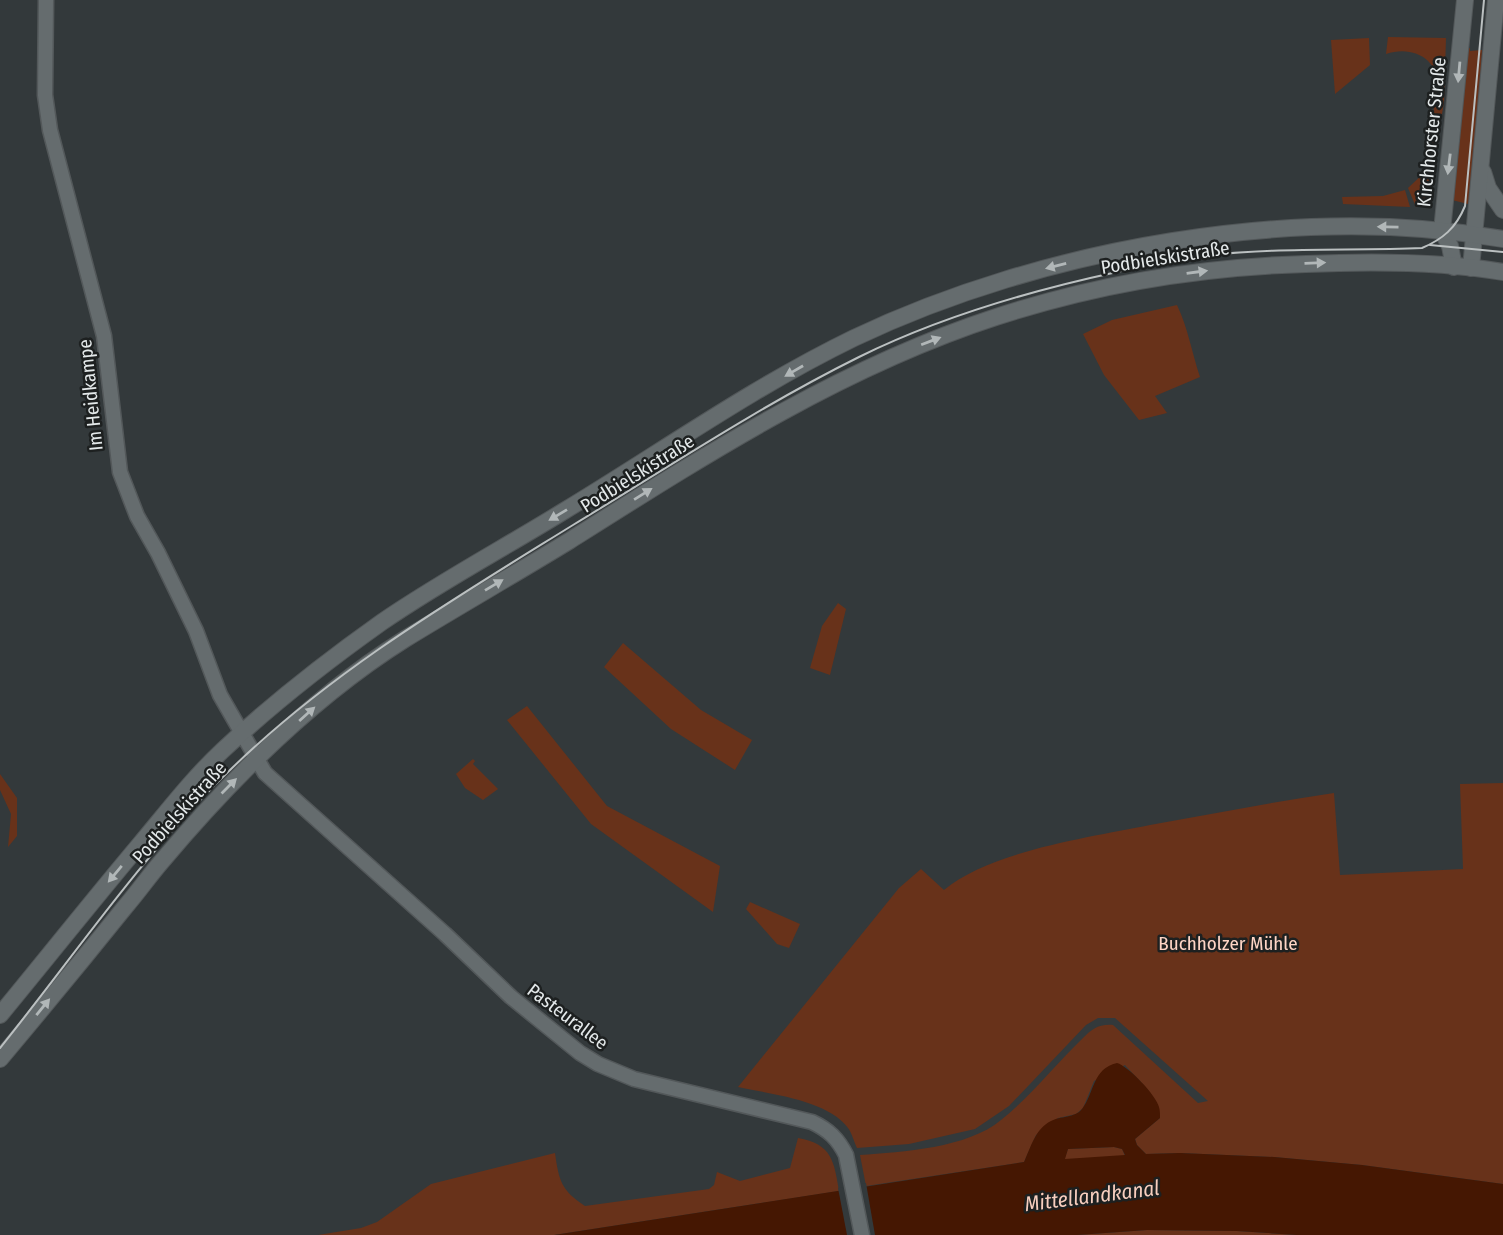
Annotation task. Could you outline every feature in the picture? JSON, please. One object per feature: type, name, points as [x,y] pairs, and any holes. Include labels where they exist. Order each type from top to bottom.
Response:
[{"type":"main road","name":"Kirchhorster Straße","points":[[1454,267],[1450,246],[1442,231],[1465,0]]},
{"type":"main road","points":[[1471,268],[1496,0]]},
{"type":"main road","points":[[1463,20],[1494,24]]},
{"type":"main road","points":[[1482,167],[1488,188],[1503,210]]},
{"type":"main road","name":"Podbielskistraße","points":[[0,1015],[218,754],[328,663],[384,621],[419,599],[744,400],[854,338],[932,304],[1021,275],[1076,261],[1192,239],[1284,229],[1361,226],[1409,227],[1503,239]]},
{"type":"main road","name":"Podbielskistraße","points":[[0,1059],[211,804],[343,682],[384,652],[780,412],[910,349],[995,317],[1054,300],[1153,278],[1246,266],[1340,262],[1503,272]]},
{"type":"street","name":"Im Heidkampe","points":[[46,0],[46,94],[50,130],[104,336],[120,472],[136,516],[158,553],[195,631],[220,695],[256,760]]},
{"type":"street","name":"Pasteurallee","points":[[256,760],[271,780],[445,933],[511,997],[580,1053],[598,1064],[634,1079],[821,1126],[829,1131],[841,1146],[849,1166],[862,1235]]},
{"type":"green space","points":[[1388,37],[1446,38],[1444,102],[1428,196],[1421,206],[1416,207],[1408,188],[1425,172],[1423,170],[1431,152],[1434,133],[1433,93],[1439,89],[1438,79],[1429,62],[1415,53],[1406,51],[1386,54]]},
{"type":"green space","points":[[1369,38],[1370,65],[1335,94],[1331,40]]},
{"type":"green space","points":[[1470,48],[1470,51],[1482,50],[1473,210],[1468,208],[1468,204],[1452,200],[1466,49]]},
{"type":"green space","points":[[1405,190],[1410,207],[1343,204],[1342,197],[1383,196]]},
{"type":"green space","points":[[1177,305],[1200,377],[1155,396],[1167,413],[1139,420],[1104,375],[1083,334],[1112,320]]},
{"type":"green space","points":[[838,603],[846,609],[830,675],[810,668],[822,626]]},
{"type":"green space","points":[[623,643],[701,710],[752,740],[735,770],[671,729],[604,667]]},
{"type":"green space","points":[[527,706],[607,806],[720,866],[713,912],[591,824],[507,720]]},
{"type":"green space","points":[[473,759],[473,764],[498,789],[483,800],[465,788],[456,774]]},
{"type":"green space","points":[[0,774],[17,798],[17,836],[8,847],[11,814],[0,790]]},
{"type":"green space","name":"Buchholzer Mühle","points":[[1503,783],[1503,1184],[1362,1165],[1274,1157],[1146,1154],[1135,1139],[1160,1118],[1159,1110],[1147,1089],[1125,1065],[1094,1081],[1083,1108],[1076,1114],[1058,1118],[1036,1135],[1024,1162],[866,1186],[860,1155],[934,1147],[971,1137],[987,1129],[1022,1102],[1089,1032],[1103,1025],[1113,1025],[1198,1103],[1208,1101],[1115,1018],[1098,1018],[1086,1025],[1009,1106],[975,1129],[909,1144],[857,1148],[848,1128],[839,1118],[827,1111],[798,1100],[738,1087],[899,888],[921,869],[944,890],[987,865],[1042,847],[1334,793],[1340,875],[1463,869],[1460,784]]},
{"type":"green space","points":[[750,902],[800,924],[789,948],[777,944],[746,909]]},
{"type":"green space","points":[[798,1138],[825,1149],[833,1163],[839,1191],[554,1235],[318,1235],[361,1228],[377,1222],[431,1184],[555,1153],[562,1184],[585,1206],[709,1189],[714,1185],[717,1172],[740,1181],[790,1168]]},
{"type":"green space","points":[[1068,1149],[1122,1149],[1125,1156],[1064,1160]]},
{"type":"green space","points":[[1147,1230],[1237,1231],[1297,1235],[1077,1235]]},
{"type":"water","name":"Mittellandkanal","points":[[1117,1063],[1128,1069],[1157,1102],[1160,1118],[1135,1139],[1146,1154],[1274,1157],[1362,1165],[1503,1184],[1503,1235],[1297,1235],[1147,1230],[1077,1235],[554,1235],[1024,1162],[1041,1129],[1051,1121],[1079,1112],[1098,1076]],"holes":[[[1068,1149],[1122,1149],[1125,1155],[1065,1159]]]},
{"type":"pier","points":[[866,1183],[875,1235],[847,1235],[838,1188]]},
{"type":"tram line","points":[[0,1048],[167,837],[228,772],[267,736],[393,639],[482,581],[786,396],[859,357],[921,330],[985,307],[1084,279],[1201,256],[1284,250],[1422,248],[1442,237],[1453,227],[1465,206],[1484,0]]},
{"type":"tram line","points":[[1430,245],[1503,252]]}]
